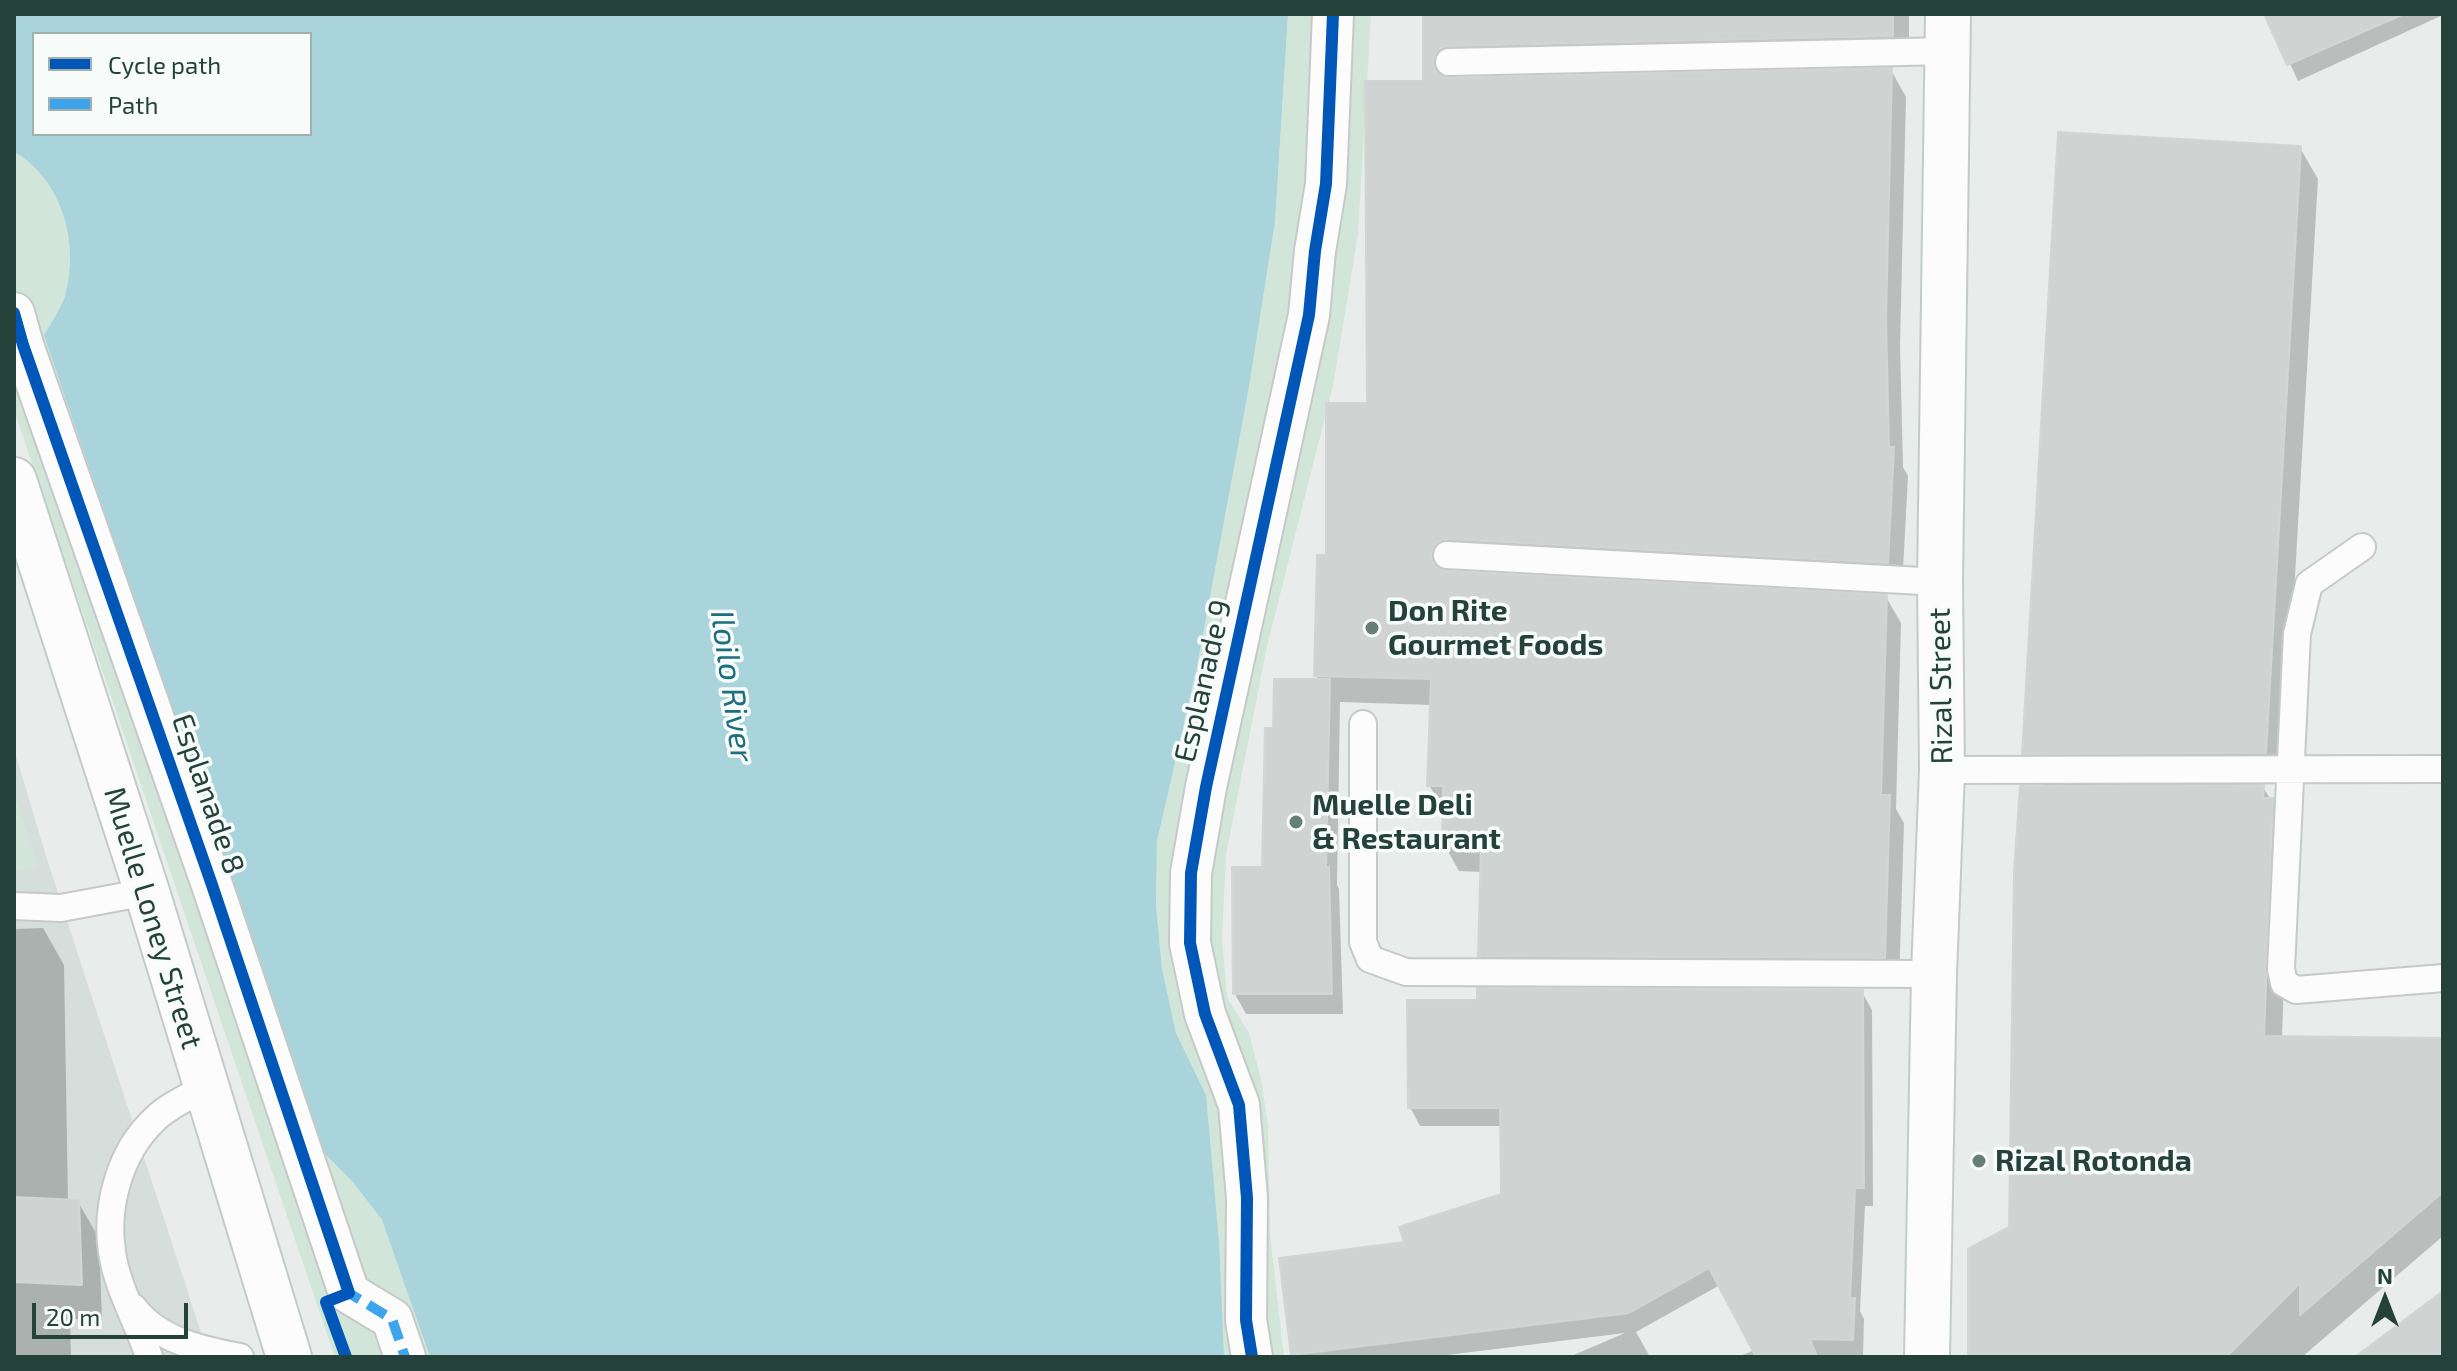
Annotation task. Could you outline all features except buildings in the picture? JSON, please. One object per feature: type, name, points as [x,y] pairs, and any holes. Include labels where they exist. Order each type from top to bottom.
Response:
[{"type":"main road","name":"Rizal Street","points":[[1927,1357],[1934,974],[1942,770],[1940,582],[1948,32]]},
{"type":"main road","name":"Muelle Loney Street","points":[[14,480],[147,892],[289,1357]]},
{"type":"street","name":"Esplanade 9","points":[[1252,1357],[1246,1320],[1247,1198],[1239,1105],[1205,1014],[1190,943],[1191,873],[1206,787],[1309,315],[1326,184],[1333,14]]},
{"type":"street","name":"Esplanade 8","points":[[14,313],[216,896],[349,1293],[392,1319],[405,1357]]},
{"type":"lane","points":[[1449,62],[1948,32]]},
{"type":"lane","points":[[2362,547],[2309,584],[2297,634],[2281,969],[2284,983],[2296,990],[2443,978]]},
{"type":"lane","points":[[1447,555],[1940,582]]},
{"type":"lane","points":[[1363,724],[1363,942],[1370,959],[1406,972],[1934,974]]},
{"type":"lane","points":[[1942,770],[2443,769]]},
{"type":"lane","points":[[14,906],[61,908],[147,892]]},
{"type":"lane","points":[[149,1357],[112,1253],[110,1217],[116,1183],[138,1139],[154,1119],[206,1086]]},
{"type":"lane","points":[[129,1301],[141,1317],[175,1340],[240,1357]]},
{"type":"shaded area","points":[[14,749],[47,859],[209,1357],[14,1357]]},
{"type":"green space","points":[[1288,14],[1371,14],[1358,234],[1333,386],[1267,646],[1226,855],[1222,939],[1227,997],[1249,1033],[1261,1079],[1268,1126],[1270,1235],[1284,1357],[1224,1357],[1206,1095],[1176,1033],[1162,969],[1156,905],[1157,841],[1197,667],[1249,387],[1275,222]]},
{"type":"green space","points":[[14,152],[31,164],[44,179],[55,196],[68,235],[69,276],[65,296],[44,335],[114,361],[322,1151],[353,1182],[382,1220],[430,1357],[335,1357],[327,1334],[14,410]]},
{"type":"green space","points":[[14,793],[37,866],[14,872]]},
{"type":"water","name":"Iloilo River","points":[[14,14],[1288,14],[1275,222],[1249,387],[1197,667],[1157,841],[1156,905],[1162,969],[1176,1033],[1206,1095],[1219,1242],[1224,1357],[430,1357],[382,1220],[353,1182],[322,1151],[44,335],[65,296],[70,255],[63,215],[55,196],[31,164],[14,152]]},
{"type":"marked path","points":[[346,1286],[349,1293],[392,1319],[405,1357]]},
{"type":"cycle path","points":[[1252,1357],[1246,1320],[1247,1198],[1239,1105],[1205,1014],[1190,943],[1191,873],[1206,787],[1309,315],[1326,184],[1333,14]]},
{"type":"cycle path","points":[[14,313],[349,1293],[326,1302],[346,1357]]},
{"type":"place","name":"Don Rite Gourmet Foods","points":[[1372,628]]},
{"type":"place","name":"Muelle Deli & Restaurant","points":[[1296,822]]},
{"type":"place","name":"Rizal Rotonda","points":[[1979,1161]]}]
